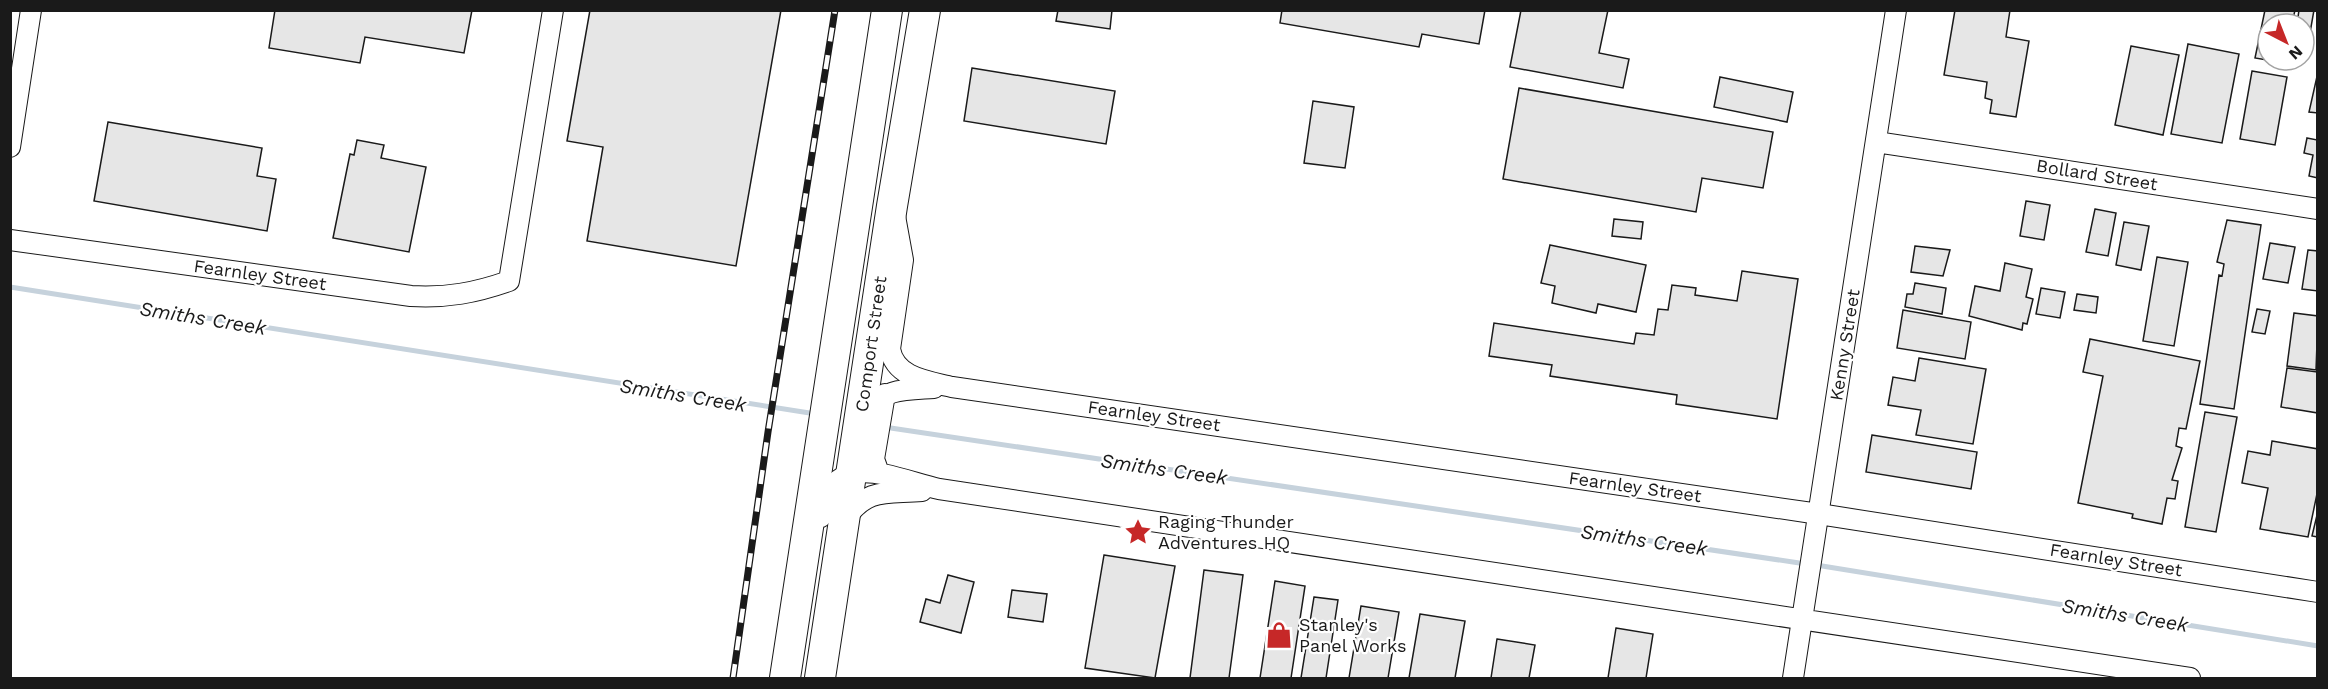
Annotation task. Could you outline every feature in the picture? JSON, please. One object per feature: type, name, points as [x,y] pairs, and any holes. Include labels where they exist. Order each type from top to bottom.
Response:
[{"type":"highway","name":"Comport Street","points":[[786,670],[823,441],[887,10]]},
{"type":"highway","name":"Comport Street","points":[[820,678],[844,520],[862,463],[872,400],[892,206],[925,10]]},
{"type":"street","points":[[10,147],[31,10]]},
{"type":"street","name":"Fearnley Street","points":[[10,240],[411,296],[441,298],[465,295],[509,281],[553,10]]},
{"type":"street","name":"Kenny Street","points":[[1793,678],[1896,10]]},
{"type":"street","name":"Bollard Street","points":[[1876,142],[2318,209]]},
{"type":"street","name":"Fearnley Street","points":[[892,206],[903,252],[891,356],[895,363],[909,375],[952,387],[1819,514],[2318,592]]},
{"type":"street","name":"Fearnley Street","points":[[872,400],[892,391],[952,387]]},
{"type":"street","points":[[786,670],[806,623],[825,500],[836,480],[862,463],[939,489],[2190,678]]},
{"type":"street","points":[[844,520],[857,501],[872,496],[939,489]]},
{"type":"building","points":[[275,10],[472,10],[464,53],[365,37],[360,63],[269,48]]},
{"type":"building","points":[[590,10],[781,10],[736,266],[587,241],[603,147],[567,141]]},
{"type":"building","points":[[1058,10],[1112,10],[1110,29],[1056,21]]},
{"type":"building","points":[[1282,10],[1485,10],[1479,44],[1422,34],[1419,47],[1280,23]]},
{"type":"building","points":[[1521,10],[1608,10],[1599,53],[1629,59],[1623,88],[1510,67]]},
{"type":"building","points":[[1955,10],[2010,10],[2006,37],[2029,41],[2016,117],[1990,113],[1992,100],[1985,98],[1987,82],[1944,75]]},
{"type":"building","points":[[2265,10],[2295,10],[2295,12],[2265,12]]},
{"type":"building","points":[[2299,10],[2314,10],[2314,12],[2299,12]]},
{"type":"building","points":[[2188,44],[2239,54],[2222,143],[2171,134]]},
{"type":"building","points":[[2131,46],[2179,55],[2163,135],[2115,125]]},
{"type":"building","points":[[972,68],[1115,91],[1106,144],[964,121]]},
{"type":"building","points":[[2252,71],[2287,77],[2275,145],[2240,139]]},
{"type":"building","points":[[2318,72],[2318,113],[2309,112]]},
{"type":"building","points":[[1720,77],[1793,92],[1787,122],[1714,107]]},
{"type":"building","points":[[1519,88],[1773,132],[1763,188],[1702,178],[1696,212],[1503,179]]},
{"type":"building","points":[[1313,101],[1354,107],[1345,168],[1304,163]]},
{"type":"building","points":[[108,122],[262,148],[257,176],[276,179],[267,231],[94,201]]},
{"type":"building","points":[[2307,138],[2317,140],[2318,138],[2318,178],[2309,176],[2313,155],[2304,153]]},
{"type":"building","points":[[357,140],[384,145],[381,158],[426,167],[409,252],[333,238],[350,154],[354,155]]},
{"type":"building","points":[[2026,201],[2050,205],[2044,240],[2020,236]]},
{"type":"building","points":[[2095,209],[2116,213],[2108,256],[2086,252]]},
{"type":"building","points":[[1614,219],[1643,222],[1641,239],[1612,236]]},
{"type":"building","points":[[2227,220],[2261,225],[2234,409],[2200,404],[2219,275],[2222,276],[2224,264],[2217,262]]},
{"type":"building","points":[[2124,222],[2149,226],[2141,270],[2116,265]]},
{"type":"building","points":[[2270,243],[2295,247],[2288,283],[2263,279]]},
{"type":"building","points":[[1550,245],[1646,265],[1636,312],[1598,304],[1596,313],[1552,303],[1555,286],[1541,283]]},
{"type":"building","points":[[1915,246],[1950,250],[1943,276],[1911,272]]},
{"type":"building","points":[[2308,250],[2318,251],[2318,291],[2302,289]]},
{"type":"building","points":[[2157,257],[2188,262],[2174,346],[2143,341]]},
{"type":"building","points":[[2005,263],[2032,269],[2026,297],[2033,299],[2027,324],[2023,323],[2022,330],[1969,316],[1975,286],[2000,291]]},
{"type":"building","points":[[1742,271],[1798,279],[1777,419],[1676,404],[1677,395],[1550,376],[1552,365],[1489,356],[1494,323],[1634,344],[1636,333],[1654,335],[1658,309],[1668,310],[1672,285],[1696,288],[1695,295],[1737,301]]},
{"type":"building","points":[[1915,283],[1946,288],[1942,314],[1905,307],[1907,294],[1913,294]]},
{"type":"building","points":[[2041,288],[2065,292],[2060,318],[2036,314]]},
{"type":"building","points":[[2077,294],[2098,297],[2096,313],[2074,310]]},
{"type":"building","points":[[2257,309],[2270,311],[2265,334],[2252,332]]},
{"type":"building","points":[[1903,310],[1971,322],[1965,359],[1897,348]]},
{"type":"building","points":[[2294,313],[2318,316],[2316,370],[2287,366]]},
{"type":"building","points":[[2090,339],[2200,361],[2186,429],[2179,428],[2176,446],[2182,448],[2172,480],[2178,481],[2175,499],[2167,498],[2162,524],[2132,518],[2133,514],[2078,503],[2103,376],[2083,372]]},
{"type":"building","points":[[1919,358],[1986,369],[1973,444],[1916,435],[1921,410],[1888,405],[1893,377],[1915,381]]},
{"type":"building","points":[[2287,368],[2317,372],[2318,368],[2318,413],[2281,407]]},
{"type":"building","points":[[2205,412],[2237,417],[2216,532],[2185,527]]},
{"type":"building","points":[[1872,435],[1977,452],[1971,489],[1866,472]]},
{"type":"building","points":[[2272,441],[2318,449],[2318,489],[2308,537],[2260,529],[2268,488],[2242,483],[2248,451],[2270,455]]},
{"type":"building","points":[[2318,511],[2318,537],[2312,536]]},
{"type":"building","points":[[1104,555],[1175,566],[1155,678],[1085,668]]},
{"type":"building","points":[[1204,570],[1243,575],[1229,678],[1190,678]]},
{"type":"building","points":[[948,575],[974,582],[961,633],[920,622],[926,599],[940,603]]},
{"type":"building","points":[[1275,581],[1305,586],[1291,678],[1260,678]]},
{"type":"building","points":[[1012,590],[1047,594],[1043,622],[1008,617]]},
{"type":"building","points":[[1314,597],[1338,600],[1326,678],[1301,678]]},
{"type":"building","points":[[1361,606],[1399,612],[1388,678],[1349,678]]},
{"type":"building","points":[[1420,614],[1465,621],[1455,678],[1409,678]]},
{"type":"building","points":[[1616,628],[1653,634],[1646,678],[1608,678]]},
{"type":"building","points":[[1497,639],[1535,645],[1529,678],[1491,678]]},
{"type":"waterway","name":"Smiths Creek","points":[[10,287],[816,414]]},
{"type":"waterway","name":"Smiths Creek","points":[[884,427],[1806,564]]},
{"type":"waterway","name":"Smiths Creek","points":[[1816,565],[2318,646]]},
{"type":"railway","points":[[733,678],[768,432],[835,10]]},
{"type":"place","name":"Raging Thunder Adventures HQ","points":[[1138,532]]},
{"type":"place","name":"Stanley's Panel Works","points":[[1279,635]]}]
